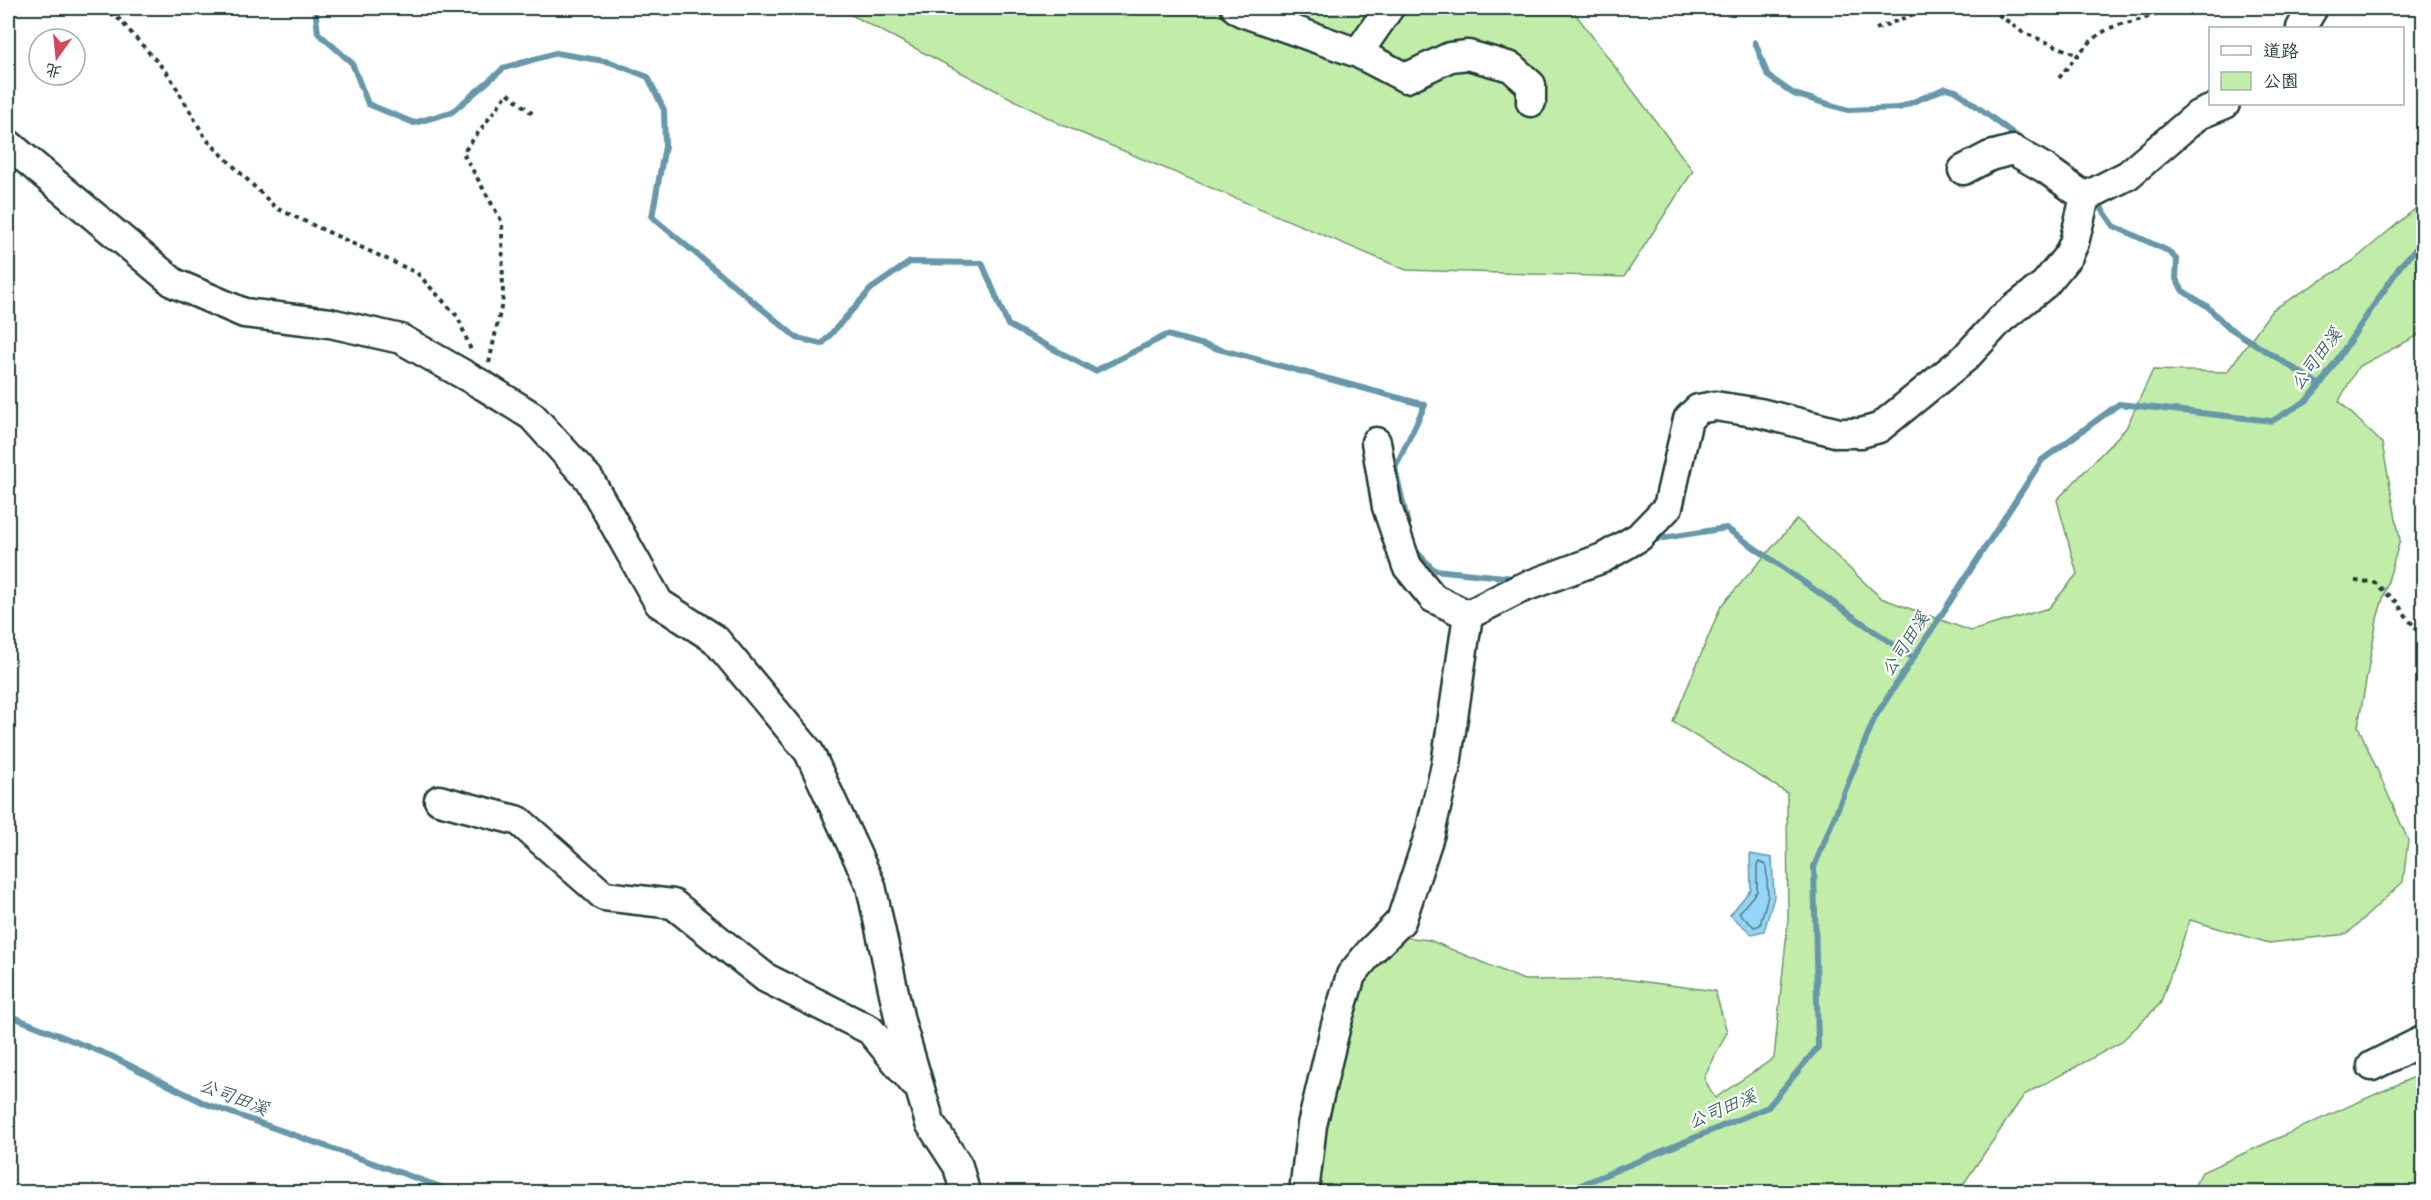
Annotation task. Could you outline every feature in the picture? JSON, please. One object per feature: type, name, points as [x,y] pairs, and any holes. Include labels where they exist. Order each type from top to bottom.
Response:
[{"type":"street","points":[[1236,8],[1358,53],[1406,78],[1450,57],[1468,55],[1512,67],[1531,85],[1531,102]]},
{"type":"street","points":[[1358,53],[1389,8]]},
{"type":"street","points":[[2302,27],[2313,8]]},
{"type":"street","points":[[1468,615],[1519,589],[1603,558],[1639,537],[1668,507],[1688,419],[1698,409],[1715,406],[1760,413],[1839,433],[1861,433],[1879,428],[1965,358],[2001,319],[2045,284],[2068,256],[2092,193],[2128,175],[2198,116],[2223,105]]},
{"type":"street","points":[[8,144],[174,283],[244,313],[330,323],[401,339],[532,416],[589,479],[659,603],[715,639],[809,752],[871,886],[900,1021],[930,1123],[958,1166],[965,1192]]},
{"type":"street","points":[[1963,170],[1990,156],[2013,150],[2092,193]]},
{"type":"street","points":[[1376,442],[1387,507],[1407,566],[1433,598],[1468,615]]},
{"type":"street","points":[[1304,1192],[1312,1125],[1336,1025],[1351,975],[1401,921],[1430,833],[1446,765],[1468,615]]},
{"type":"street","points":[[439,800],[519,821],[604,896],[673,904],[766,978],[870,1030],[921,1092]]},
{"type":"street","points":[[2372,1066],[2424,1040]]},
{"type":"path","points":[[102,8],[119,19],[169,75],[206,139],[276,208],[417,273],[458,317],[484,386]]},
{"type":"path","points":[[1916,8],[1921,12]]},
{"type":"path","points":[[1876,29],[1929,8]]},
{"type":"path","points":[[1983,8],[1997,8]]},
{"type":"path","points":[[2059,78],[2096,37],[2116,26],[2149,19],[2166,8]]},
{"type":"path","points":[[1991,9],[2022,32],[2078,55]]},
{"type":"path","points":[[484,386],[503,298],[502,222],[463,153],[508,93],[534,115]]},
{"type":"path","points":[[2355,581],[2374,582],[2396,602],[2424,640]]},
{"type":"green space","points":[[838,8],[1571,8],[1693,171],[1624,277],[1406,270],[1062,125]]},
{"type":"green space","points":[[2423,202],[2423,327],[2417,336],[2358,367],[2339,401],[2382,443],[2400,540],[2377,619],[2358,726],[2408,840],[2403,882],[2347,934],[2269,943],[2190,920],[2160,1004],[2120,1043],[2024,1095],[1958,1192],[1561,1192],[1488,1184],[1401,1186],[1392,1192],[1309,1192],[1360,985],[1396,936],[1429,940],[1524,980],[1623,979],[1715,991],[1727,1032],[1704,1078],[1715,1098],[1774,1058],[1788,921],[1787,793],[1673,722],[1721,606],[1797,519],[1881,598],[1971,631],[2049,608],[2077,574],[2057,500],[2126,428],[2153,370],[2227,372],[2272,310],[2353,261]]},
{"type":"green space","points":[[2423,1073],[2423,1192],[2191,1192],[2202,1172]]},
{"type":"water","points":[[1750,854],[1772,858],[1774,897],[1764,931],[1752,934],[1730,915],[1751,889]]},
{"type":"waterway","points":[[315,8],[318,33],[352,63],[368,104],[414,123],[452,112],[504,68],[556,53],[610,62],[648,77],[664,110],[665,146],[652,217],[797,338],[822,344],[871,289],[910,262],[982,263],[1008,325],[1095,371],[1167,335],[1425,405],[1395,468],[1408,525]]},
{"type":"waterway","points":[[1755,42],[1768,76],[1794,94],[1848,110],[1899,108],[1946,88],[1956,91],[2023,141]]},
{"type":"waterway","points":[[2095,199],[2114,226],[2168,251],[2177,260],[2176,279],[2183,291],[2207,306],[2228,327],[2320,385]]},
{"type":"waterway","name":"公司田溪","points":[[1564,1192],[1768,1107],[1818,1047],[1814,867],[1875,717],[2042,460],[2119,404],[2272,421],[2306,401],[2320,385],[2401,265],[2424,240]]},
{"type":"waterway","points":[[1651,540],[1726,528],[1913,658]]},
{"type":"waterway","points":[[1412,547],[1434,570],[1514,578]]},
{"type":"waterway","name":"公司田溪","points":[[8,1015],[111,1056],[206,1104],[455,1192]]}]
